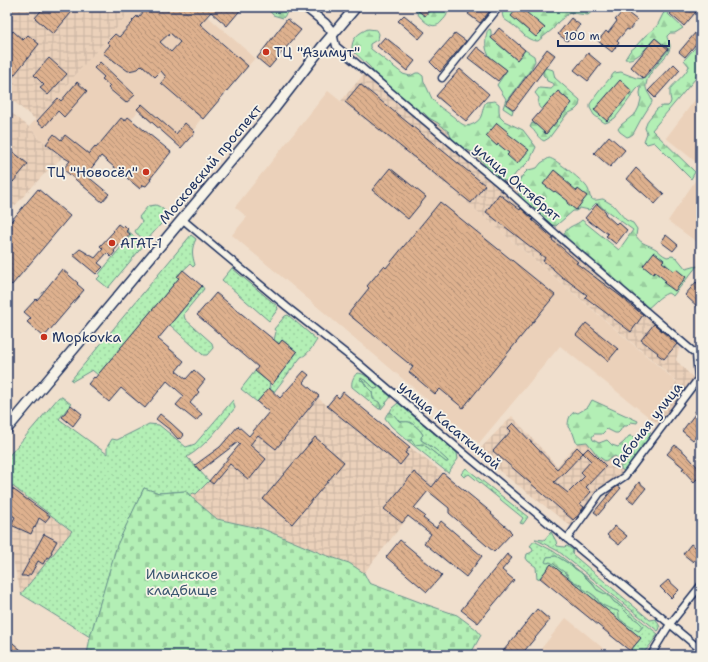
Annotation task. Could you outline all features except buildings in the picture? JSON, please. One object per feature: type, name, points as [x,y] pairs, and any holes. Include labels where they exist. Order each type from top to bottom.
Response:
[{"type":"main road","name":"Московский проспект","points":[[7,429],[271,113],[333,33],[356,7]]},
{"type":"street","name":"улица Октябрят","points":[[305,7],[325,23],[333,33],[336,46],[507,190],[696,354],[700,380]]},
{"type":"street","points":[[442,78],[499,7]]},
{"type":"street","name":"улица Касаткиной","points":[[182,219],[287,307],[358,363],[701,650]]},
{"type":"street","name":"Рабочая улица","points":[[567,539],[600,493],[624,476],[700,380]]},
{"type":"street","points":[[651,655],[670,624],[701,585]]},
{"type":"shaded area","points":[[7,7],[135,7],[36,120],[7,96]]},
{"type":"shaded area","points":[[135,7],[197,7],[255,58],[203,119],[202,118],[197,124],[194,131],[195,132],[181,148],[138,111],[86,175],[46,144],[29,127]]},
{"type":"shaded area","points":[[370,67],[377,77],[406,103],[438,123],[449,133],[459,146],[476,154],[494,176],[505,181],[518,191],[518,194],[531,208],[565,236],[577,250],[589,255],[590,261],[603,268],[619,286],[639,304],[648,308],[682,339],[676,360],[698,383],[663,426],[650,418],[677,381],[470,205],[341,101]]},
{"type":"shaded area","points":[[328,91],[470,205],[677,382],[650,418],[560,346],[479,443],[232,235],[247,217],[235,207]]},
{"type":"shaded area","points":[[701,92],[701,166],[666,138]]},
{"type":"shaded area","points":[[7,109],[63,157],[46,172],[7,214]]},
{"type":"shaded area","points":[[701,172],[701,245],[668,221]]},
{"type":"shaded area","points":[[318,398],[400,465],[408,455],[405,453],[410,447],[443,473],[364,573],[349,563],[325,555],[263,529],[217,519],[190,496],[193,493],[196,494],[209,481],[214,484],[230,464],[232,466],[258,435],[276,449]]},
{"type":"shaded area","points":[[512,416],[557,466],[578,443],[588,443],[603,460],[611,459],[615,456],[619,458],[621,469],[624,471],[623,475],[598,491],[572,527],[476,453]]},
{"type":"shaded area","points":[[7,482],[72,531],[21,594],[9,544],[7,542]]},
{"type":"shaded area","points":[[566,618],[586,634],[611,655],[536,655]]},
{"type":"green space","points":[[266,7],[288,7],[290,9],[283,18],[273,15]]},
{"type":"green space","points":[[414,7],[447,7],[447,13],[445,18],[438,25],[434,26],[423,20]]},
{"type":"green space","points":[[507,7],[596,7],[588,15],[568,14],[538,41],[534,41],[504,19],[502,12]]},
{"type":"green space","points":[[669,7],[675,7],[668,14],[683,28],[675,33],[670,33],[667,36],[670,48],[666,56],[650,74],[647,80],[647,92],[652,102],[633,134],[627,137],[618,129],[636,113],[641,99],[641,87],[636,90],[615,118],[605,123],[594,115],[590,108],[590,104],[614,73],[621,72],[636,78],[644,79],[669,49],[655,38],[634,58],[625,59],[630,51],[657,26],[663,14]]},
{"type":"green space","points":[[368,29],[377,30],[379,34],[378,39],[370,44],[371,49],[403,74],[410,76],[419,73],[423,76],[431,97],[440,107],[462,124],[467,126],[478,121],[486,102],[495,101],[499,104],[500,117],[504,121],[523,130],[536,147],[530,160],[511,180],[505,181],[494,176],[476,154],[459,146],[451,137],[449,132],[438,123],[406,103],[377,77],[370,67],[352,50],[356,37],[361,32]]},
{"type":"green space","points":[[490,29],[491,38],[517,60],[525,50],[534,56],[535,61],[531,69],[505,104],[513,110],[512,114],[503,108],[506,99],[497,85],[507,70],[490,57],[486,49],[486,37]]},
{"type":"green space","points":[[701,41],[701,72],[652,130],[695,172],[691,179],[654,142],[647,144],[644,141],[647,133],[645,128],[648,120],[657,109],[670,104],[670,89],[689,66],[684,60]]},
{"type":"green space","points":[[545,68],[553,70],[555,78],[580,100],[579,106],[567,114],[549,138],[544,141],[530,127],[532,123],[547,133],[572,103],[558,91],[543,108],[541,109],[539,107],[539,98],[535,93],[539,88],[551,89],[554,85],[547,81],[543,75]]},
{"type":"green space","points":[[549,158],[553,159],[577,177],[586,186],[592,199],[603,199],[613,205],[626,220],[633,223],[637,229],[636,236],[645,244],[656,249],[667,257],[672,256],[677,258],[686,269],[697,266],[673,296],[668,293],[659,298],[648,308],[628,295],[602,267],[597,266],[590,261],[589,255],[580,252],[573,246],[564,234],[570,227],[582,220],[619,250],[633,230],[596,203],[589,210],[580,208],[573,211],[556,226],[546,221],[519,196],[518,183],[522,176],[528,170],[537,168],[541,163]]},
{"type":"green space","points":[[156,205],[165,211],[167,217],[147,240],[145,240],[135,231],[142,222],[139,217],[148,206]]},
{"type":"green space","points":[[127,230],[141,242],[143,246],[108,288],[97,279],[100,276],[99,274],[131,235],[126,231]]},
{"type":"green space","points":[[191,235],[196,239],[192,252],[195,265],[193,267],[190,264],[177,276],[179,278],[98,375],[92,370],[73,381],[71,380]]},
{"type":"green space","points":[[232,268],[277,306],[278,309],[269,321],[222,280]]},
{"type":"green space","points":[[202,286],[204,289],[184,315],[185,319],[212,343],[213,348],[207,355],[203,355],[170,325]]},
{"type":"green space","points":[[288,315],[317,340],[308,352],[301,357],[274,392],[270,390],[272,384],[297,352],[282,340],[279,344],[274,340],[276,332],[274,329],[285,316]]},
{"type":"green space","points":[[255,371],[270,383],[269,388],[257,402],[241,389]]},
{"type":"green space","points":[[357,373],[365,375],[377,385],[378,388],[375,389],[368,382],[361,378],[360,380],[363,381],[372,392],[373,399],[379,402],[381,406],[380,409],[352,387],[354,376]]},
{"type":"green space","points":[[361,378],[376,389],[376,384],[391,397],[381,409],[379,403],[373,399],[372,392],[363,381],[360,380]]},
{"type":"green space","points":[[59,397],[62,397],[71,404],[59,419],[107,454],[107,447],[112,439],[117,440],[149,424],[159,425],[186,447],[195,444],[233,400],[235,408],[207,441],[187,457],[209,481],[196,494],[193,493],[190,496],[186,491],[159,493],[144,488],[117,546],[90,637],[21,594],[72,531],[7,482],[7,458]]},
{"type":"green space","points":[[592,400],[638,421],[637,423],[631,422],[627,426],[623,426],[618,433],[607,429],[602,434],[594,434],[592,437],[593,440],[599,443],[607,440],[612,445],[618,447],[629,436],[635,437],[641,435],[647,429],[650,431],[650,437],[624,471],[621,469],[617,457],[615,456],[605,461],[598,456],[587,442],[576,442],[573,433],[568,427],[571,414],[575,412],[578,413],[588,407]]},
{"type":"green space","points":[[398,403],[457,453],[458,459],[448,473],[407,440],[412,440],[414,444],[422,444],[446,462],[448,461],[432,447],[421,440],[423,435],[417,427],[409,422],[399,421],[390,412]]},
{"type":"green space","points":[[390,412],[399,421],[409,422],[415,426],[423,435],[421,440],[436,450],[448,462],[422,444],[415,445],[412,440],[407,440],[391,426],[385,418]]},
{"type":"green space","points":[[466,468],[528,517],[523,524],[520,523],[523,518],[469,474],[464,477],[461,474]]},
{"type":"green space","name":"Ильинское кладбище","points":[[144,488],[159,493],[186,491],[217,519],[263,529],[325,555],[349,563],[364,573],[369,583],[457,615],[476,629],[481,635],[470,655],[87,655],[90,637],[117,545]]},
{"type":"green space","points":[[551,532],[557,546],[567,546],[573,550],[572,554],[650,620],[656,619],[660,627],[659,630],[658,631],[558,551],[535,539],[544,540]]},
{"type":"green space","points":[[534,541],[553,551],[563,558],[658,634],[646,650],[638,654],[634,654],[630,651],[641,638],[551,565],[540,578],[537,579],[536,567],[526,558],[527,554],[533,551],[532,547],[530,546]],"holes":[[[556,556],[571,565],[593,584],[597,590],[609,596],[614,602],[642,625],[643,626],[639,631],[622,620],[618,611],[604,605],[558,567],[550,562],[548,563],[547,557]]]},
{"type":"green space","points":[[556,556],[580,572],[597,590],[609,596],[630,616],[638,621],[643,626],[639,631],[622,621],[619,617],[618,611],[606,607],[600,603],[595,596],[583,589],[582,586],[569,578],[567,574],[554,564],[545,562],[547,557]]},
{"type":"place","name":"ТЦ \"Азимут\"","points":[[266,52]]},
{"type":"place","name":"ТЦ \"Новосёл\"","points":[[146,172]]},
{"type":"place","name":"АГАТ-1","points":[[112,243]]},
{"type":"place","name":"Mopkovka","points":[[44,337]]}]
